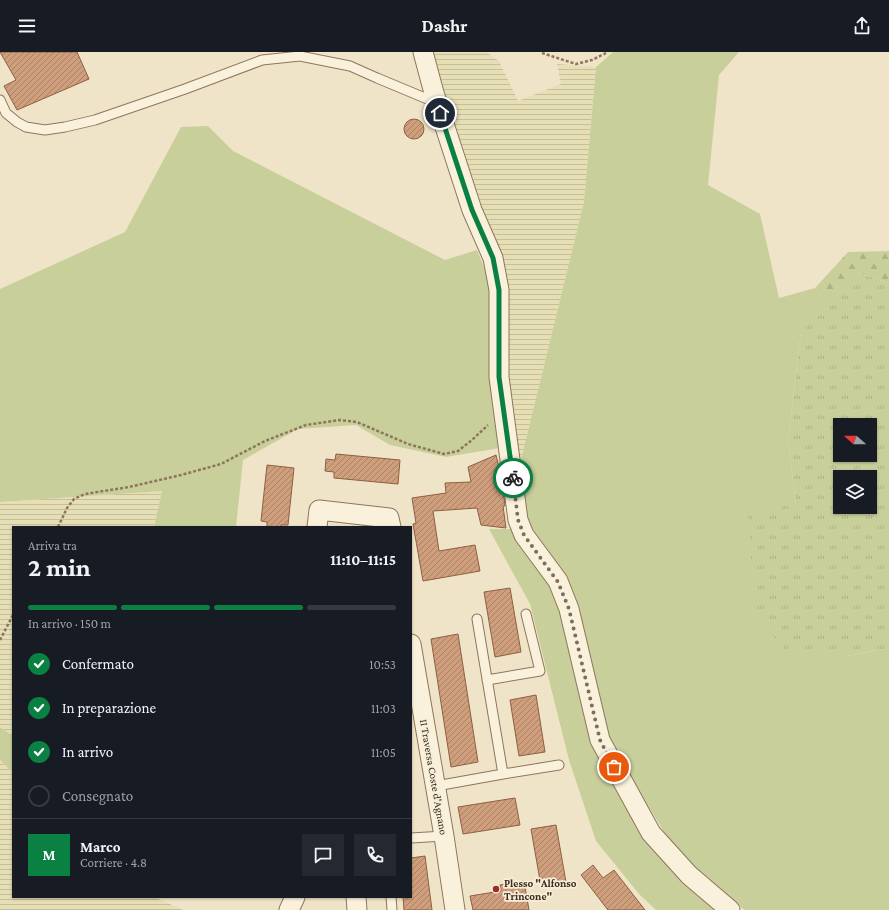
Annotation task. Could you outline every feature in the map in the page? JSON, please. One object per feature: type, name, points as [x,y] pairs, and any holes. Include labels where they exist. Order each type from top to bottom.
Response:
[{"type":"street","points":[[423,52],[437,103],[472,210],[493,258],[499,290],[499,377],[518,520],[524,535],[558,582],[569,609],[600,740],[652,833],[689,875],[730,910]]},
{"type":"street","points":[[317,526],[319,510],[389,518],[391,526]]},
{"type":"street","name":"II Traversa Coste d'Agnano","points":[[412,650],[456,910]]},
{"type":"street","points":[[289,910],[295,898]]},
{"type":"street","points":[[356,898],[357,910]]},
{"type":"lane","points":[[0,100],[3,114],[26,127],[45,130],[95,120],[185,90],[262,60],[300,56],[350,66],[437,103]]},
{"type":"lane","points":[[487,680],[540,671],[526,614]]},
{"type":"lane","points":[[477,619],[503,774]]},
{"type":"lane","points":[[436,786],[559,765]]},
{"type":"lane","points":[[412,838],[444,836]]},
{"type":"lane","points":[[391,898],[392,910]]},
{"type":"path","points":[[542,53],[576,64],[592,60],[608,52]]},
{"type":"path","points":[[58,526],[67,508],[74,499],[85,494],[130,487],[221,464],[265,441],[306,425],[340,420],[357,422],[408,444],[444,454],[458,452],[489,424],[504,416]]},
{"type":"path","points":[[0,640],[12,617]]},
{"type":"shaded area","points":[[427,52],[486,52],[499,61],[518,101],[561,84],[557,64],[596,67],[584,202],[520,464],[510,405],[508,281]]},
{"type":"shaded area","points":[[162,491],[154,526],[12,526],[12,735],[0,727],[0,502]]},
{"type":"shaded area","points":[[0,760],[12,772],[12,898],[156,898],[183,910],[0,910]]},
{"type":"green space","points":[[613,52],[739,52],[719,75],[708,185],[760,214],[779,298],[815,288],[829,304],[801,332],[788,441],[796,504],[848,656],[882,649],[889,659],[889,910],[745,910],[733,902],[675,850],[604,733],[592,662],[565,579],[529,533],[520,464],[584,202],[596,67]]},
{"type":"green space","points":[[208,126],[233,151],[445,260],[477,250],[490,282],[500,448],[446,457],[390,445],[356,425],[298,429],[243,460],[236,526],[154,526],[162,491],[0,502],[0,289],[125,232],[181,127]]},
{"type":"green space","points":[[889,251],[889,283],[858,273],[829,304],[815,288],[848,252]]},
{"type":"green space","points":[[858,273],[889,283],[889,659],[881,649],[848,656],[786,650],[755,615],[748,512],[796,504],[788,441],[801,332]]},
{"type":"green space","points":[[489,529],[512,529],[553,588],[594,742],[718,910],[656,910],[639,894],[596,841],[569,760],[530,604]]},
{"type":"green space","points":[[0,727],[12,735],[12,772],[0,760]]},
{"type":"building","points":[[0,52],[77,52],[89,79],[17,110],[4,86],[16,80]]},
{"type":"building","points":[[414,119],[421,122],[424,129],[421,136],[414,139],[407,136],[404,129],[407,122]]},
{"type":"building","points":[[336,454],[400,460],[398,484],[334,478],[334,472],[325,471],[326,459],[335,460]]},
{"type":"building","points":[[496,455],[502,480],[506,528],[481,525],[477,508],[433,511],[439,551],[475,545],[480,571],[423,581],[413,524],[416,523],[412,498],[446,493],[445,483],[471,482],[468,467]]},
{"type":"building","points":[[267,465],[294,468],[288,525],[267,526],[267,522],[261,521]]},
{"type":"building","points":[[510,588],[521,652],[495,657],[484,592]]},
{"type":"building","points":[[458,634],[478,762],[451,767],[431,639]]},
{"type":"building","points":[[536,695],[545,752],[519,756],[510,700]]},
{"type":"building","points":[[515,798],[520,825],[463,834],[458,807]]},
{"type":"building","points":[[556,825],[566,882],[541,886],[531,829]]},
{"type":"building","points":[[425,856],[432,910],[404,910],[403,898],[412,898],[412,858]]},
{"type":"building","points":[[593,865],[603,878],[614,870],[645,910],[608,910],[581,875]]},
{"type":"building","points":[[524,881],[529,910],[473,910],[470,896],[501,891],[500,885]]},
{"type":"way so far","points":[[513,478],[518,520],[524,535],[558,582],[569,609],[600,740],[614,767]]},
{"type":"place","name":"Plesso \"Alfonso Trincone\"","points":[[496,889]]},
{"type":"route","points":[[440,113],[472,210],[493,258],[499,290],[499,377],[513,478]]}]
